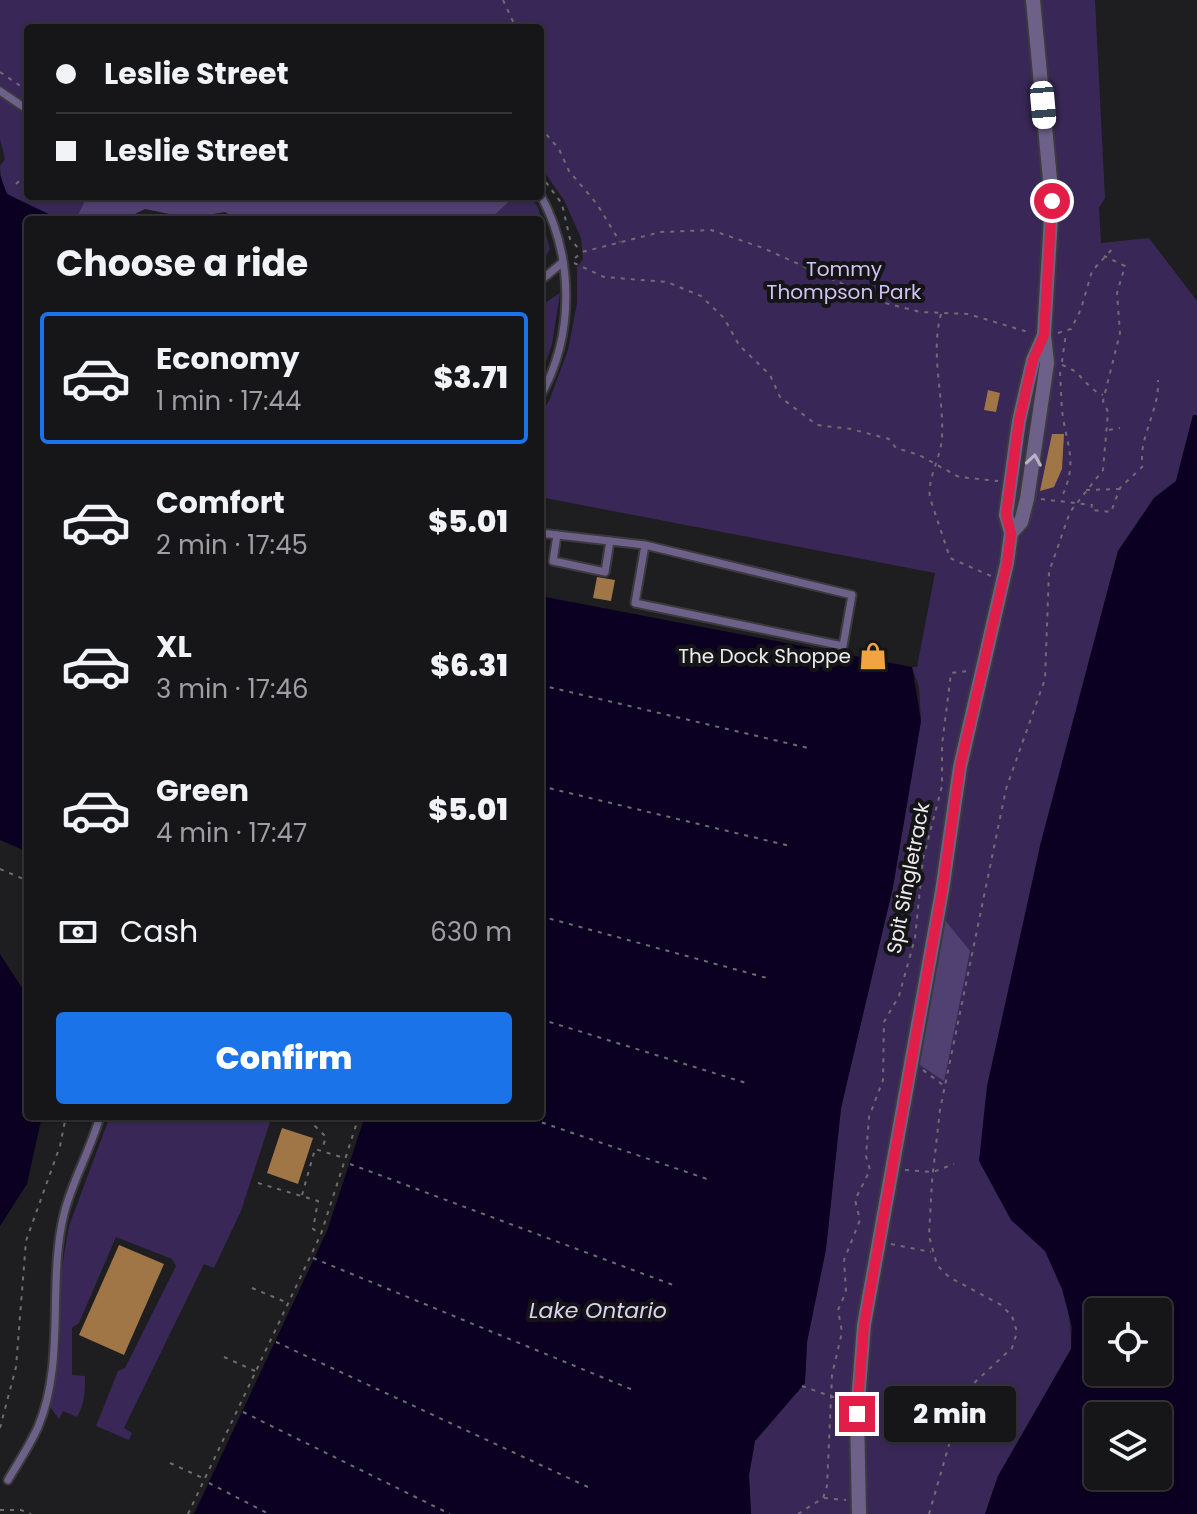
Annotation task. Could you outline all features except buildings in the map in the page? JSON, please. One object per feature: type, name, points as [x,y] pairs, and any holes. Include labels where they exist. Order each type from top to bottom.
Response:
[{"type":"street","points":[[1011,533],[1021,522],[1027,499],[1045,375],[1044,335],[1052,201],[1033,0]]},
{"type":"street","points":[[859,1514],[859,1374],[879,1240],[960,767],[1004,580],[1011,533],[1006,515],[1022,406],[1033,360],[1044,335]]},
{"type":"lane","points":[[0,91],[24,107]]},
{"type":"lane","points":[[543,200],[556,227],[565,261],[566,316],[552,374],[544,389]]},
{"type":"lane","points":[[544,278],[565,261]]},
{"type":"lane","points":[[544,533],[645,545],[852,595],[843,646],[635,603],[645,545]]},
{"type":"lane","points":[[557,535],[553,561],[605,572],[610,541]]},
{"type":"lane","points":[[8,1480],[41,1418],[52,1365],[53,1278],[64,1212],[90,1151],[99,1120]]},
{"type":"path","points":[[503,0],[514,24]]},
{"type":"path","points":[[0,72],[24,88]]},
{"type":"path","points":[[544,132],[559,149],[569,171],[597,204],[620,242]]},
{"type":"path","points":[[16,184],[24,177]]},
{"type":"path","points":[[544,179],[562,204],[575,247],[582,252],[661,232],[711,230],[763,248],[875,299],[906,309],[968,314],[1008,328],[1044,335],[1071,329],[1081,309],[1092,271],[1115,246]]},
{"type":"path","points":[[929,1514],[962,1400],[974,1383],[1012,1348],[1017,1331],[1010,1313],[949,1277],[937,1265],[931,1252],[933,1172],[945,1086],[1006,789],[1045,679],[1048,575],[1068,516],[1085,490],[1102,473],[1108,430],[1104,396],[1120,333],[1117,293],[1125,266],[1104,256]]},
{"type":"path","points":[[565,261],[589,267],[604,277],[667,282],[701,296],[724,318],[739,345],[770,375],[780,397],[817,425],[851,429],[889,439],[896,448],[959,477],[1011,482]]},
{"type":"path","points":[[941,314],[935,345],[942,406],[937,465],[929,489],[950,558],[1004,580]]},
{"type":"path","points":[[1061,500],[1070,479],[1072,448],[1063,418],[1061,365],[1066,332]]},
{"type":"path","points":[[1061,365],[1076,370],[1092,390],[1104,396]]},
{"type":"path","points":[[1027,499],[1061,500],[1092,505],[1091,510],[1111,512],[1119,489],[1143,466],[1141,456],[1149,422],[1157,406],[1158,380]]},
{"type":"path","points":[[1108,430],[1120,428]]},
{"type":"path","points":[[1085,490],[1119,489]]},
{"type":"path","name":"Spit Singletrack","points":[[823,1498],[830,1470],[832,1375],[842,1332],[838,1310],[846,1292],[844,1260],[860,1220],[855,1200],[870,1170],[866,1156],[869,1117],[883,1080],[884,1022],[899,996],[915,938],[923,859],[942,786],[942,745],[951,673],[981,671]]},
{"type":"path","points":[[544,686],[808,748]]},
{"type":"path","points":[[544,787],[790,846]]},
{"type":"path","points":[[0,869],[24,879]]},
{"type":"path","points":[[544,917],[767,978]]},
{"type":"path","points":[[544,1020],[746,1083]]},
{"type":"path","points":[[911,1066],[928,1072],[945,1086]]},
{"type":"path","points":[[0,1428],[16,1367],[26,1241],[60,1146],[65,1120]]},
{"type":"path","points":[[317,1120],[315,1126],[326,1137],[322,1151]]},
{"type":"path","points":[[188,1514],[321,1234],[358,1120]]},
{"type":"path","points":[[535,1120],[707,1179]]},
{"type":"path","points":[[301,1196],[315,1149],[345,1159]]},
{"type":"path","points":[[350,1164],[673,1285]]},
{"type":"path","points":[[891,1169],[933,1172],[954,1164]]},
{"type":"path","points":[[258,1183],[318,1201],[313,1229],[321,1234]]},
{"type":"path","points":[[879,1240],[931,1252]]},
{"type":"path","points":[[313,1258],[633,1390]]},
{"type":"path","points":[[252,1288],[288,1303]]},
{"type":"path","points":[[276,1342],[588,1487]]},
{"type":"path","points":[[224,1357],[256,1371]]},
{"type":"path","points":[[802,1386],[833,1397]]},
{"type":"path","points":[[243,1412],[450,1514]]},
{"type":"path","points":[[170,1463],[205,1479]]},
{"type":"path","points":[[209,1483],[269,1514]]},
{"type":"path","points":[[798,1514],[823,1498],[859,1497]]},
{"type":"path","points":[[0,1510],[21,1510],[31,1514]]},
{"type":"green space","name":"Tommy Thompson Park","points":[[0,0],[1095,0],[1105,198],[1099,208],[1101,243],[1149,238],[1197,301],[1197,415],[1193,415],[1176,481],[1154,498],[1118,551],[1040,846],[1011,1220],[1029,1234],[1052,1261],[1068,1311],[1071,1349],[998,1476],[985,1514],[751,1514],[749,1475],[755,1441],[805,1383],[807,1342],[826,1249],[841,1108],[893,887],[921,721],[919,687],[912,667],[917,667],[935,573],[544,498],[544,408],[568,350],[577,303],[577,267],[583,259],[581,238],[564,200],[544,172],[544,24],[24,24],[24,200],[133,200],[123,216],[57,216],[26,206],[2,187],[0,166],[5,159],[0,139]]},
{"type":"green space","points":[[511,200],[533,200],[541,216],[493,216]]},
{"type":"green space","points":[[544,228],[550,249],[544,259]]},
{"type":"green space","points":[[560,293],[552,344],[544,367],[544,303]]},
{"type":"green space","points":[[109,1120],[271,1120],[241,1211],[214,1268],[204,1264],[124,1428],[132,1433],[129,1440],[96,1426],[118,1371],[125,1368],[176,1266],[172,1259],[116,1237],[79,1323],[72,1328],[72,1375],[85,1376],[82,1407],[77,1417],[63,1411],[59,1419],[50,1407],[60,1346],[60,1278],[69,1226]]},
{"type":"shaded area","points":[[85,200],[511,200],[493,216],[231,216],[225,212],[179,216],[145,209],[131,216],[78,216]]},
{"type":"shaded area","points":[[944,919],[970,951],[944,1081],[917,1063]]},
{"type":"water","points":[[0,175],[7,194],[53,216],[24,216],[24,850],[0,840]]},
{"type":"water","points":[[1193,415],[1197,415],[1197,1514],[985,1514],[998,1476],[1071,1349],[1072,1327],[1062,1289],[1045,1251],[1011,1220],[979,1161],[987,1086],[1040,846],[1118,551],[1154,498],[1176,481]]},
{"type":"water","name":"Lake Ontario","points":[[544,597],[912,667],[921,721],[893,887],[841,1108],[826,1249],[807,1342],[805,1383],[755,1441],[749,1475],[751,1514],[194,1514],[327,1231],[364,1120],[544,1120]]},
{"type":"water","points":[[0,954],[24,991],[24,1120],[41,1120],[27,1184],[0,1226]]},
{"type":"place","name":"The Dock Shoppe","points":[[873,656]]},
{"type":"route","points":[[857,1414],[864,1325],[942,891],[960,767],[1007,563],[1011,533],[1006,515],[1019,421],[1033,360],[1044,335],[1052,201]]}]
